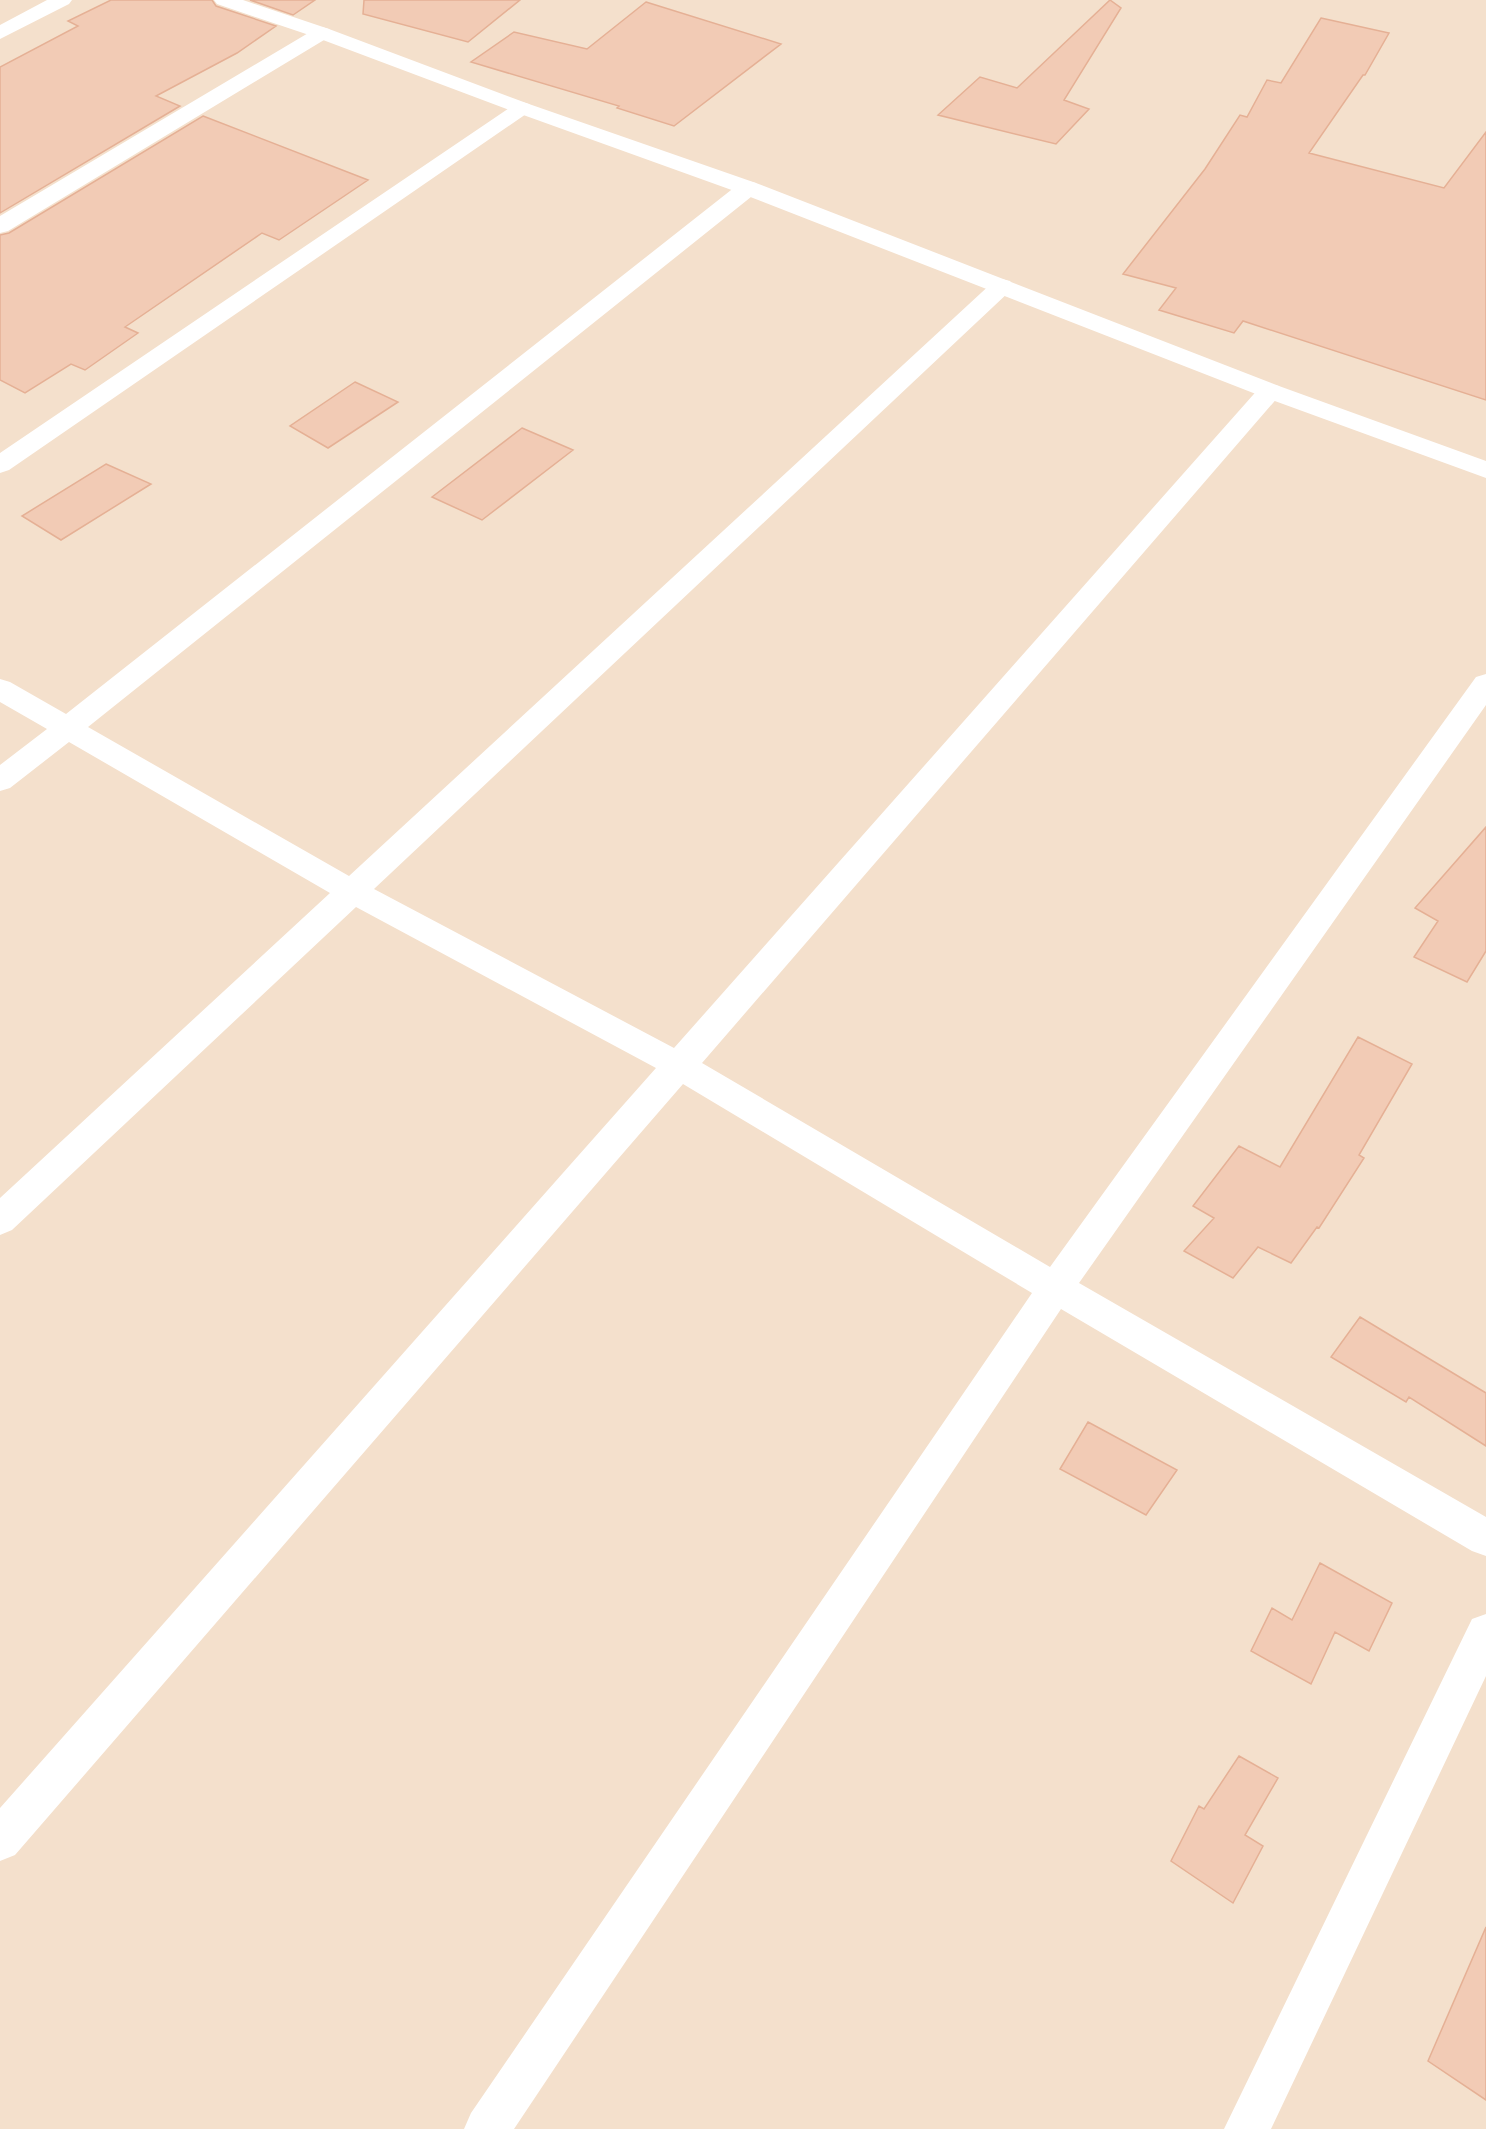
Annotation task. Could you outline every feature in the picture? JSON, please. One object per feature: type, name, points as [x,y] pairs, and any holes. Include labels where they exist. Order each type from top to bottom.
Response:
[{"type":"street","points":[[0,33],[62,0]]},
{"type":"street","points":[[224,0],[322,33],[522,108],[748,188],[1270,391],[1486,470]]},
{"type":"street","points":[[0,226],[322,33]]},
{"type":"street","points":[[0,465],[522,108]]},
{"type":"street","points":[[0,781],[748,188]]},
{"type":"street","points":[[0,1220],[1002,286]]},
{"type":"street","points":[[0,1840],[1270,391]]},
{"type":"street","points":[[487,2129],[1055,1288],[1486,684]]},
{"type":"street","points":[[0,689],[353,892],[680,1066],[1055,1288],[1486,1538]]},
{"type":"street","points":[[1247,2129],[1486,1633]]},
{"type":"shaded area","points":[[0,0],[1486,0],[1486,2129],[0,2129]]},
{"type":"building","points":[[111,0],[212,0],[216,6],[276,26],[237,53],[156,96],[180,106],[0,213],[0,67],[78,26],[68,21]]},
{"type":"building","points":[[250,0],[315,0],[293,15]]},
{"type":"building","points":[[364,0],[520,0],[468,42],[363,14]]},
{"type":"building","points":[[1110,0],[1121,8],[1064,100],[1089,109],[1056,144],[938,115],[980,77],[1017,88]]},
{"type":"building","points":[[646,2],[781,44],[674,126],[617,108],[619,106],[471,62],[514,32],[587,49]]},
{"type":"building","points":[[1321,18],[1389,33],[1365,75],[1309,153],[1444,188],[1486,132],[1486,400],[1243,321],[1234,333],[1159,310],[1176,288],[1123,274],[1205,169],[1240,115],[1247,117],[1267,80],[1281,83]]},
{"type":"building","points":[[203,116],[368,180],[279,240],[262,233],[125,327],[138,333],[85,370],[71,364],[25,393],[0,380],[0,235],[9,233]]},
{"type":"building","points":[[355,382],[398,402],[328,448],[290,426]]},
{"type":"building","points":[[522,428],[573,450],[482,520],[432,497]]},
{"type":"building","points":[[106,464],[151,484],[61,540],[22,516]]},
{"type":"building","points":[[1486,827],[1486,951],[1467,982],[1414,957],[1438,921],[1415,908]]},
{"type":"building","points":[[1358,1037],[1412,1064],[1359,1155],[1364,1158],[1319,1228],[1317,1227],[1291,1263],[1258,1247],[1233,1278],[1184,1251],[1214,1218],[1193,1206],[1239,1146],[1280,1167]]},
{"type":"building","points":[[1360,1317],[1486,1393],[1486,1446],[1409,1397],[1406,1402],[1331,1357]]},
{"type":"building","points":[[1088,1422],[1177,1470],[1146,1515],[1060,1469]]},
{"type":"building","points":[[1320,1563],[1392,1603],[1369,1651],[1335,1632],[1311,1684],[1251,1651],[1272,1608],[1292,1620]]},
{"type":"building","points":[[1239,1756],[1278,1778],[1245,1835],[1263,1846],[1233,1903],[1171,1861],[1199,1806],[1204,1809]]},
{"type":"building","points":[[1486,1927],[1486,2100],[1428,2061]]}]
